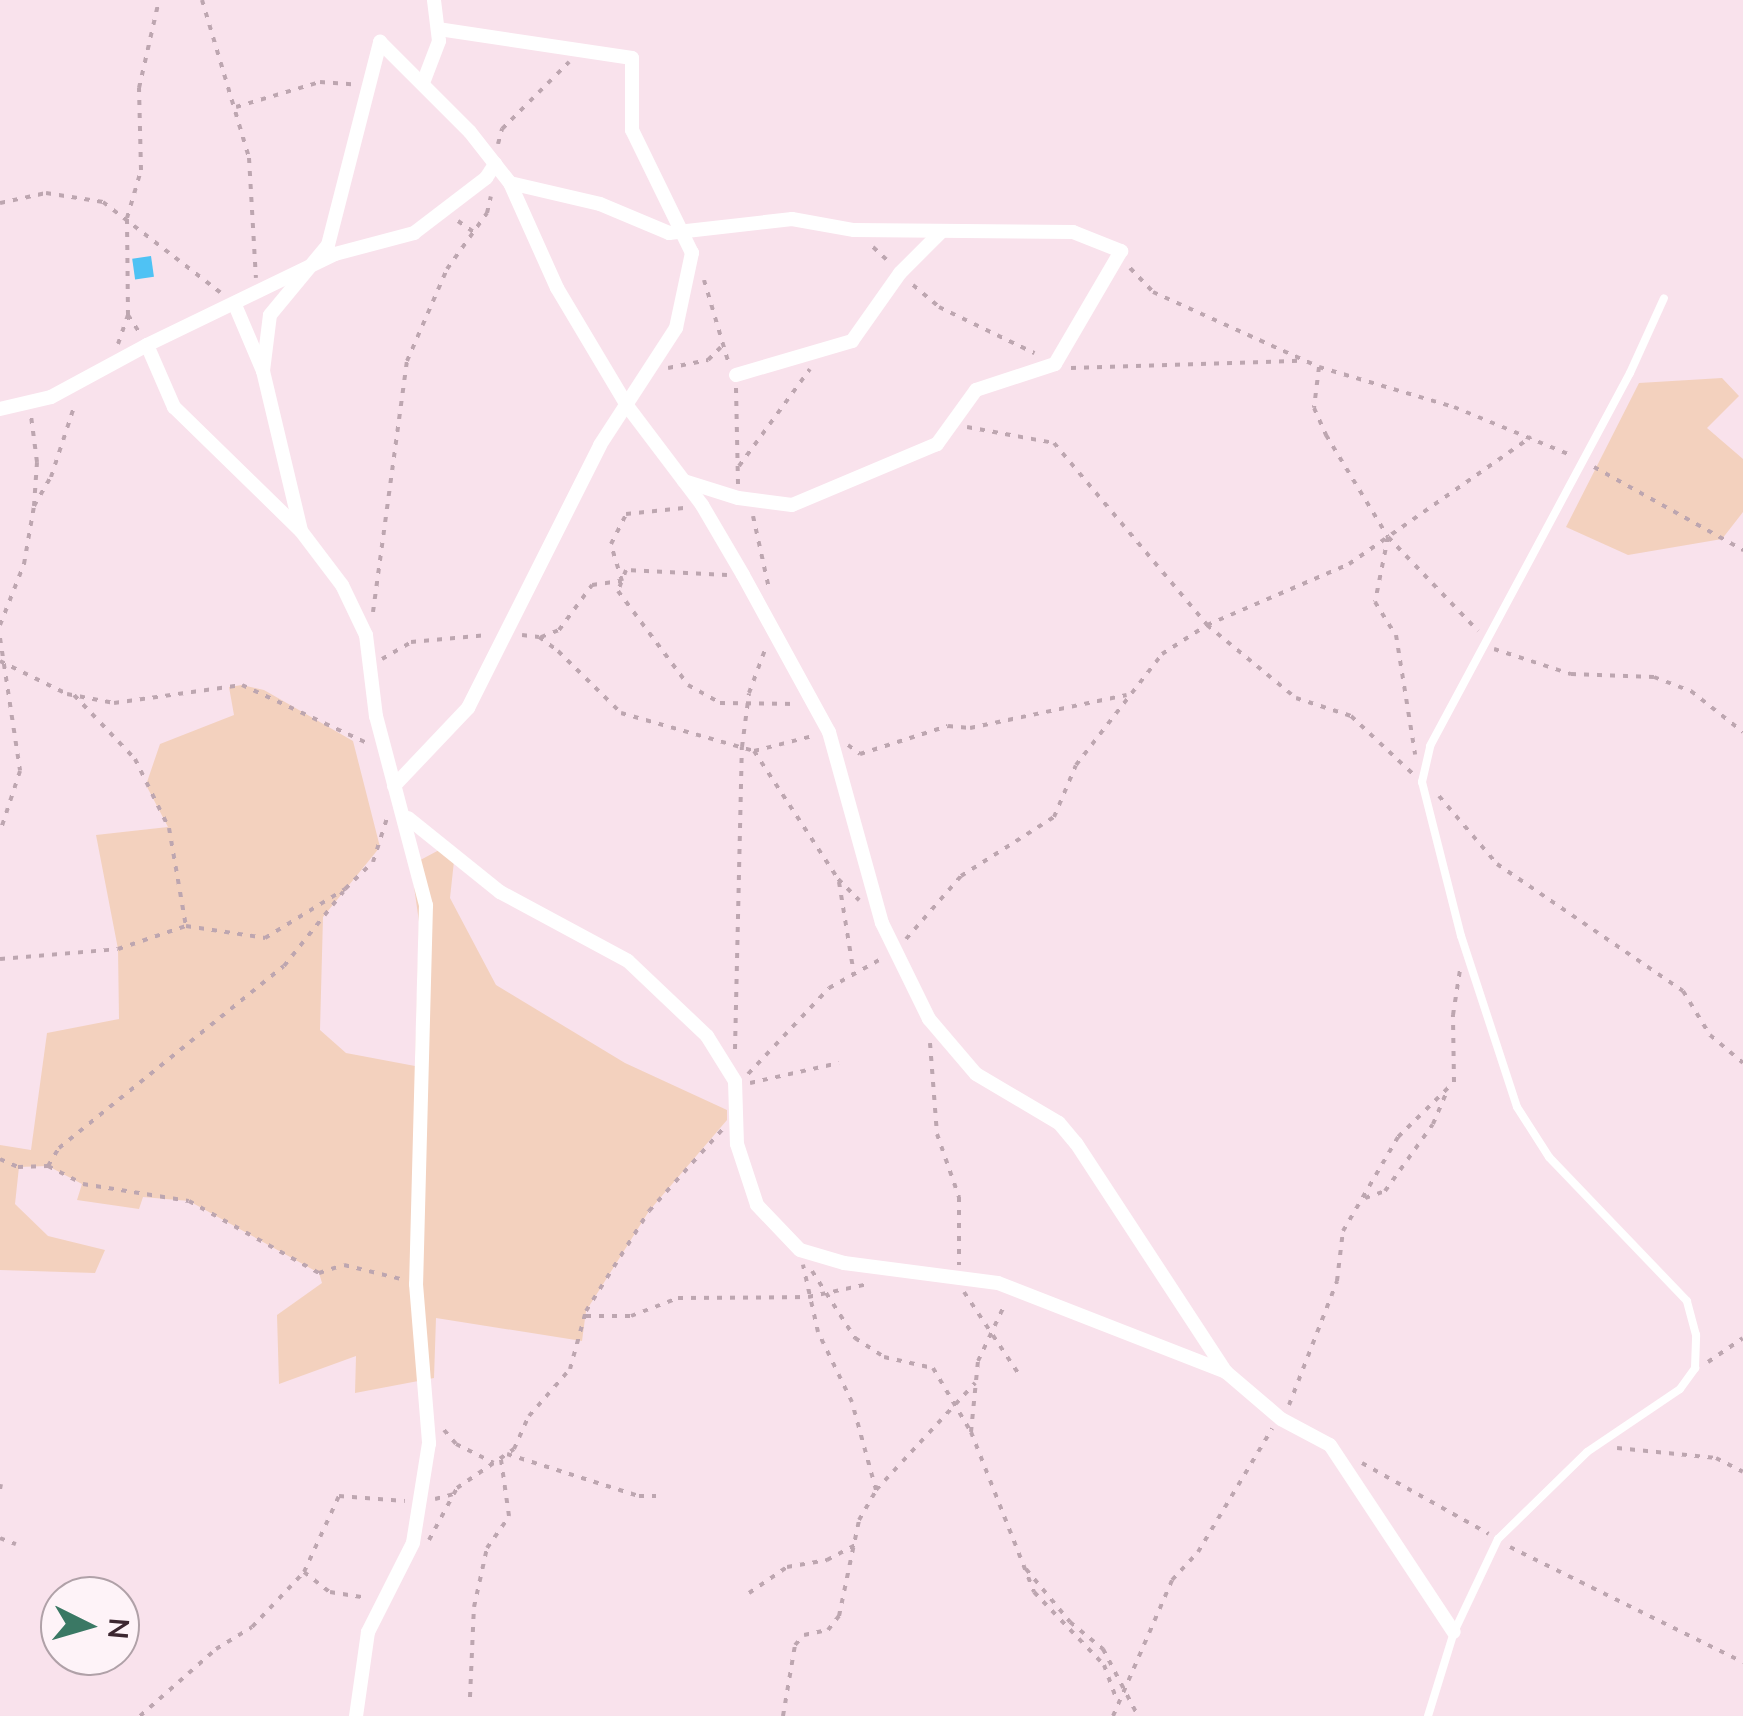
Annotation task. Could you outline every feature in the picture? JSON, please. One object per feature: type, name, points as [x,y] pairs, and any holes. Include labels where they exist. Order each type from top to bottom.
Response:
[{"type":"street","points":[[423,83],[439,30],[434,0]]},
{"type":"street","points":[[394,786],[459,721],[600,445],[650,376],[683,312],[692,253],[632,130],[632,58],[439,30]]},
{"type":"street","points":[[263,372],[270,315],[320,262],[380,42],[423,83],[492,170],[510,183],[600,204],[654,230],[684,234],[792,219],[854,230],[1073,232],[1121,250],[1055,364],[976,390],[956,424],[936,444],[792,505],[738,498],[675,475]]},
{"type":"street","points":[[0,410],[29,404],[320,262],[414,233],[492,170]]},
{"type":"street","points":[[510,183],[557,288],[628,407],[675,475],[702,506],[829,732],[882,923],[929,1018],[976,1074],[1059,1123],[1226,1372],[1280,1419],[1330,1445],[1454,1632]]},
{"type":"street","points":[[736,375],[828,351],[858,336],[900,273],[942,230]]},
{"type":"street","points":[[235,304],[263,372],[301,530]]},
{"type":"street","points":[[147,345],[174,407],[301,530],[357,611],[394,786],[406,816],[426,905],[428,944],[416,1284],[429,1412],[421,1502],[404,1565],[368,1632],[356,1716]]},
{"type":"street","points":[[406,816],[500,892],[628,961],[707,1036],[732,1078],[736,1121],[757,1205],[800,1250],[844,1264],[1008,1289],[1226,1372]]},
{"type":"lane","points":[[1428,1716],[1454,1632],[1498,1539],[1587,1452],[1680,1389],[1695,1368],[1696,1335],[1687,1301],[1549,1157],[1518,1107],[1468,956],[1422,782],[1430,746],[1583,461],[1664,298]]},
{"type":"path","points":[[106,367],[128,316],[127,218],[141,170],[139,88],[158,0]]},
{"type":"path","points":[[202,0],[249,158],[258,292]]},
{"type":"path","points":[[372,627],[406,361],[447,268],[487,213],[502,129],[580,50]]},
{"type":"path","points":[[236,106],[320,82],[366,87]]},
{"type":"path","points":[[0,203],[66,194],[103,202],[235,304]]},
{"type":"path","points":[[1121,250],[1135,280],[1152,292],[1320,367],[1531,437],[1583,461],[1743,550]]},
{"type":"path","points":[[692,253],[720,318],[721,347],[736,375],[738,498],[756,519],[770,602]]},
{"type":"path","points":[[650,376],[708,360],[721,347]]},
{"type":"path","points":[[739,466],[828,351]]},
{"type":"path","points":[[1320,367],[1314,408],[1388,537],[1499,654],[1570,674],[1654,677],[1691,691],[1743,732]]},
{"type":"path","points":[[34,506],[51,477],[70,410],[82,396]]},
{"type":"path","points":[[0,626],[24,564],[34,506],[37,462],[29,404]]},
{"type":"path","points":[[956,424],[1054,443],[1207,625],[1296,698],[1351,716],[1446,800],[1497,864],[1683,991],[1710,1035],[1743,1064]]},
{"type":"path","points":[[839,1063],[768,1084],[740,1082],[829,988],[894,952],[961,876],[1054,817],[1076,766],[1162,654],[1207,625],[1350,564],[1531,437]]},
{"type":"path","points":[[622,581],[610,544],[626,514],[702,506]]},
{"type":"path","points":[[1388,537],[1375,602],[1396,635],[1422,782]]},
{"type":"path","points":[[743,575],[626,570],[618,591],[688,685],[720,704],[811,704]]},
{"type":"path","points":[[370,667],[411,642],[507,633],[539,638],[560,630],[592,586],[622,581]]},
{"type":"path","points":[[732,1078],[742,747],[747,707],[772,632]]},
{"type":"path","points":[[0,638],[20,772],[0,832]]},
{"type":"path","points":[[539,638],[622,713],[754,751],[829,732],[860,754],[948,726],[970,728],[1127,695]]},
{"type":"path","points":[[3,663],[74,696],[114,703],[242,685],[264,690],[353,741],[385,743]]},
{"type":"path","points":[[74,696],[135,760],[169,828],[186,926]]},
{"type":"path","points":[[754,751],[838,879],[882,923]]},
{"type":"path","points":[[48,1166],[59,1148],[284,966],[380,847],[394,786]]},
{"type":"path","points":[[838,879],[854,976]]},
{"type":"path","points":[[0,959],[118,949],[186,926],[265,938],[345,889]]},
{"type":"path","points":[[1454,1082],[1456,981],[1468,956]]},
{"type":"path","points":[[929,1018],[937,1134],[959,1198],[957,1280],[991,1341],[1018,1374]]},
{"type":"path","points":[[1364,1198],[1385,1191],[1433,1124],[1447,1091]]},
{"type":"path","points":[[140,1716],[216,1648],[252,1627],[304,1572],[338,1496],[421,1502],[454,1494],[507,1454],[529,1416],[570,1369],[586,1316],[649,1211],[711,1137],[736,1121]]},
{"type":"path","points":[[0,1160],[18,1167],[48,1166],[82,1184],[189,1200],[319,1273],[344,1265],[416,1284]]},
{"type":"path","points":[[800,1250],[855,1338],[884,1357],[933,1368],[972,1432],[1034,1592],[1104,1664],[1118,1700]]},
{"type":"path","points":[[800,1250],[808,1297],[852,1402],[876,1490]]},
{"type":"path","points":[[586,1316],[631,1316],[678,1298],[826,1296],[880,1280]]},
{"type":"path","points":[[972,1432],[976,1382],[1008,1289]]},
{"type":"path","points":[[1695,1368],[1743,1338]]},
{"type":"path","points":[[783,1716],[796,1645],[804,1635],[828,1630],[839,1616],[864,1504],[976,1382]]},
{"type":"path","points":[[429,1412],[456,1444],[498,1461]]},
{"type":"path","points":[[1330,1445],[1585,1589],[1743,1662]]},
{"type":"path","points":[[1587,1452],[1630,1446],[1716,1458],[1743,1472]]},
{"type":"path","points":[[507,1454],[638,1496],[656,1496]]},
{"type":"path","points":[[470,1696],[477,1592],[487,1548],[509,1516],[498,1461]]},
{"type":"path","points":[[404,1565],[433,1536],[454,1494]]},
{"type":"path","points":[[0,1538],[16,1544]]},
{"type":"path","points":[[749,1593],[787,1567],[827,1560],[855,1545]]},
{"type":"path","points":[[1018,1557],[1070,1622],[1104,1649],[1138,1716]]},
{"type":"path","points":[[304,1572],[330,1592],[382,1602]]},
{"type":"shaded area","points":[[1722,378],[1739,396],[1707,428],[1743,459],[1743,512],[1722,539],[1628,555],[1566,527],[1639,383]]},
{"type":"shaded area","points":[[242,685],[264,690],[353,741],[380,847],[323,917],[320,1030],[346,1053],[415,1066],[419,922],[411,865],[441,849],[454,861],[450,898],[496,985],[625,1063],[727,1110],[727,1120],[649,1211],[586,1311],[582,1341],[436,1318],[434,1378],[355,1393],[356,1356],[279,1384],[277,1315],[322,1283],[319,1273],[189,1201],[143,1197],[139,1209],[77,1200],[82,1184],[48,1166],[19,1167],[15,1204],[48,1236],[105,1250],[95,1273],[0,1270],[0,1145],[31,1150],[47,1033],[119,1019],[118,949],[96,835],[168,827],[146,785],[160,744],[234,715],[229,687]]},
{"type":"building","points":[[151,256],[154,277],[135,279],[132,259]]}]
